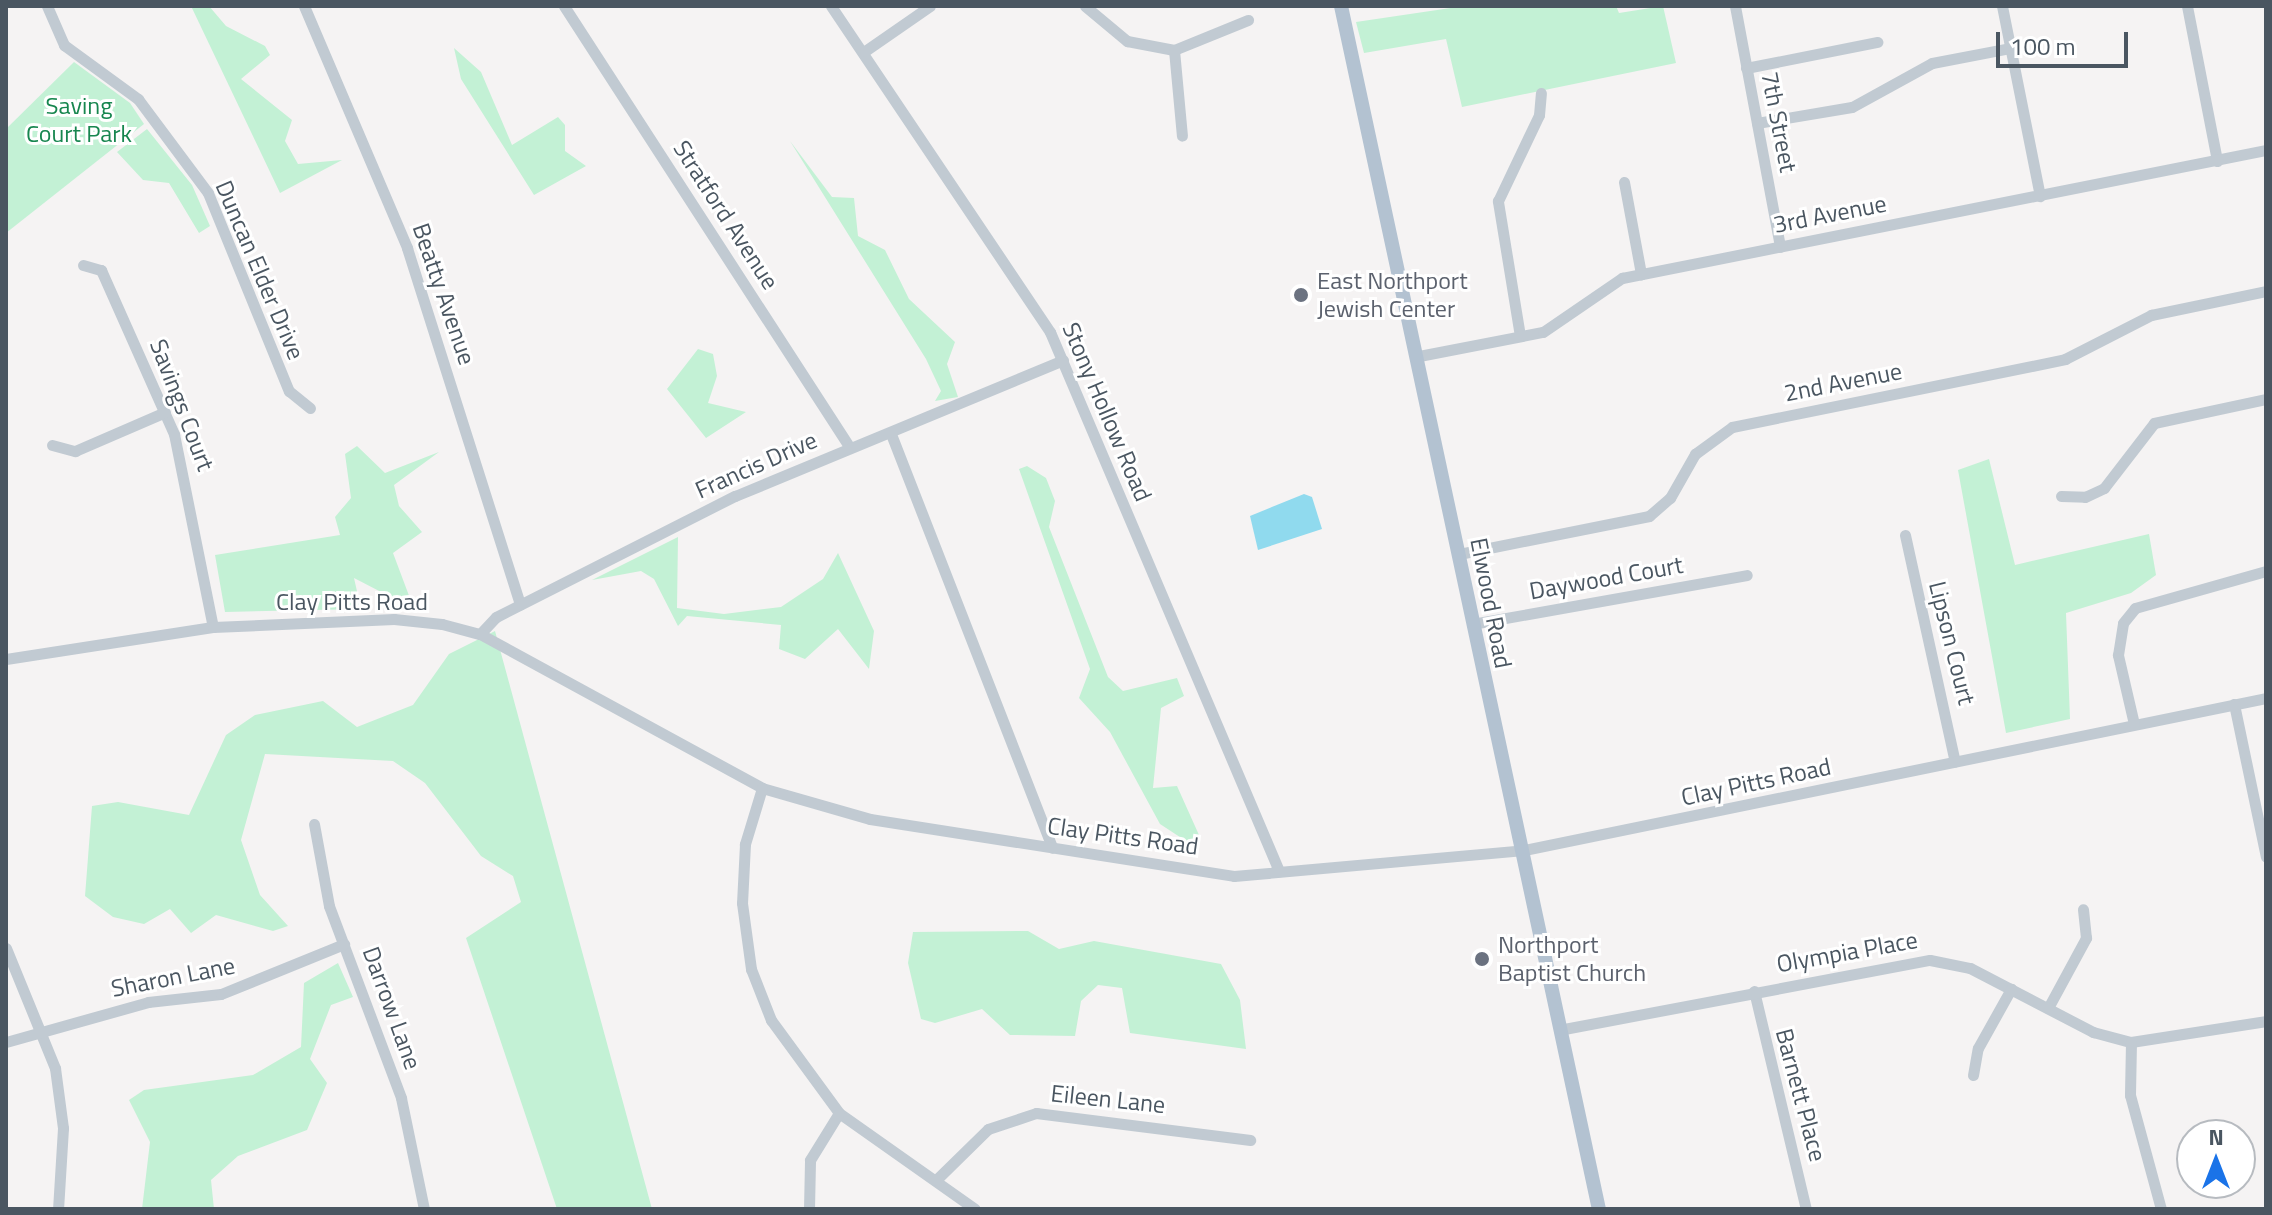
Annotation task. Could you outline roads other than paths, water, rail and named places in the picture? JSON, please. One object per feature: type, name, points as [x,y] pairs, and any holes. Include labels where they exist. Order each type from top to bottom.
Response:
[{"type":"main road","name":"Elwood Road","points":[[1341,6],[1419,356],[1472,624],[1564,1029],[1599,1209]]},
{"type":"street","name":"Duncan Elder Drive","points":[[47,6],[64,45],[138,99],[208,193],[289,391],[310,408]]},
{"type":"street","name":"Beatty Avenue","points":[[304,6],[407,248],[520,605]]},
{"type":"street","name":"Stratford Avenue","points":[[564,6],[850,448]]},
{"type":"street","name":"Stony Hollow Road","points":[[831,6],[865,51],[1016,276],[1063,360],[1279,871]]},
{"type":"street","points":[[865,51],[930,6]]},
{"type":"street","points":[[1085,6],[1127,41],[1174,50],[1248,20]]},
{"type":"street","name":"7th Street","points":[[1735,6],[1780,247]]},
{"type":"street","points":[[2002,6],[2040,196]]},
{"type":"street","points":[[2187,6],[2217,161]]},
{"type":"street","points":[[1746,68],[1877,42]]},
{"type":"street","points":[[1757,123],[1852,107],[1932,63],[2010,48]]},
{"type":"street","points":[[1174,50],[1182,136]]},
{"type":"street","points":[[1520,336],[1498,201],[1539,115],[1541,93]]},
{"type":"street","name":"3rd Avenue","points":[[1419,356],[1520,336],[1561,324],[1607,284],[1641,274],[2266,150]]},
{"type":"street","points":[[1624,182],[1641,274]]},
{"type":"street","name":"Savings Court","points":[[83,265],[101,270],[165,412],[188,478],[213,627]]},
{"type":"street","name":"2nd Avenue","points":[[1459,554],[1649,516],[1670,498],[1695,454],[1732,427],[2065,359],[2151,315],[2266,291]]},
{"type":"street","name":"Francis Drive","points":[[480,634],[520,605],[735,496],[891,434],[1063,360]]},
{"type":"street","points":[[2061,496],[2085,497],[2104,488],[2154,423],[2266,399]]},
{"type":"street","points":[[52,445],[75,451],[165,412]]},
{"type":"street","points":[[891,434],[1052,848]]},
{"type":"street","name":"Lipson Court","points":[[1905,535],[1955,762]]},
{"type":"street","points":[[2134,724],[2118,655],[2123,623],[2135,608],[2266,571]]},
{"type":"street","name":"Daywood Court","points":[[1472,624],[1747,575]]},
{"type":"street","name":"Clay Pitts Road","points":[[6,659],[213,627],[394,619],[480,634],[762,788],[870,819],[1234,876],[1524,850],[2266,698]]},
{"type":"street","points":[[2234,704],[2266,857]]},
{"type":"street","points":[[762,788],[742,872],[751,969],[785,1046],[839,1113],[975,1209]]},
{"type":"street","name":"Darrow Lane","points":[[314,824],[321,879],[391,1064],[424,1209]]},
{"type":"street","points":[[2048,1008],[2086,938],[2083,909]]},
{"type":"street","name":"Sharon Lane","points":[[6,1042],[44,1036],[123,1008],[246,986],[344,944]]},
{"type":"street","points":[[6,948],[44,1036],[63,1128],[58,1209]]},
{"type":"street","name":"Olympia Place","points":[[1564,1029],[1930,960],[1970,968],[2048,1008],[2131,1042]]},
{"type":"street","points":[[1973,1075],[1978,1048],[2011,989]]},
{"type":"street","name":"Barnett Place","points":[[1754,991],[1806,1209]]},
{"type":"street","points":[[2161,1209],[2130,1095],[2131,1042],[2266,1021]]},
{"type":"street","points":[[809,1209],[810,1160],[839,1113]]},
{"type":"street","name":"Eileen Lane","points":[[936,1180],[988,1129],[1036,1113],[1250,1140]]},
{"type":"water","points":[[1304,494],[1312,497],[1322,529],[1258,550],[1250,516]]},
{"type":"place","name":"East Northport Jewish Center","points":[[1301,295]]},
{"type":"place","name":"Northport Baptist Church","points":[[1482,959]]},
{"type":"park label","name":"Saving Court Park","points":[[79,120]]}]
